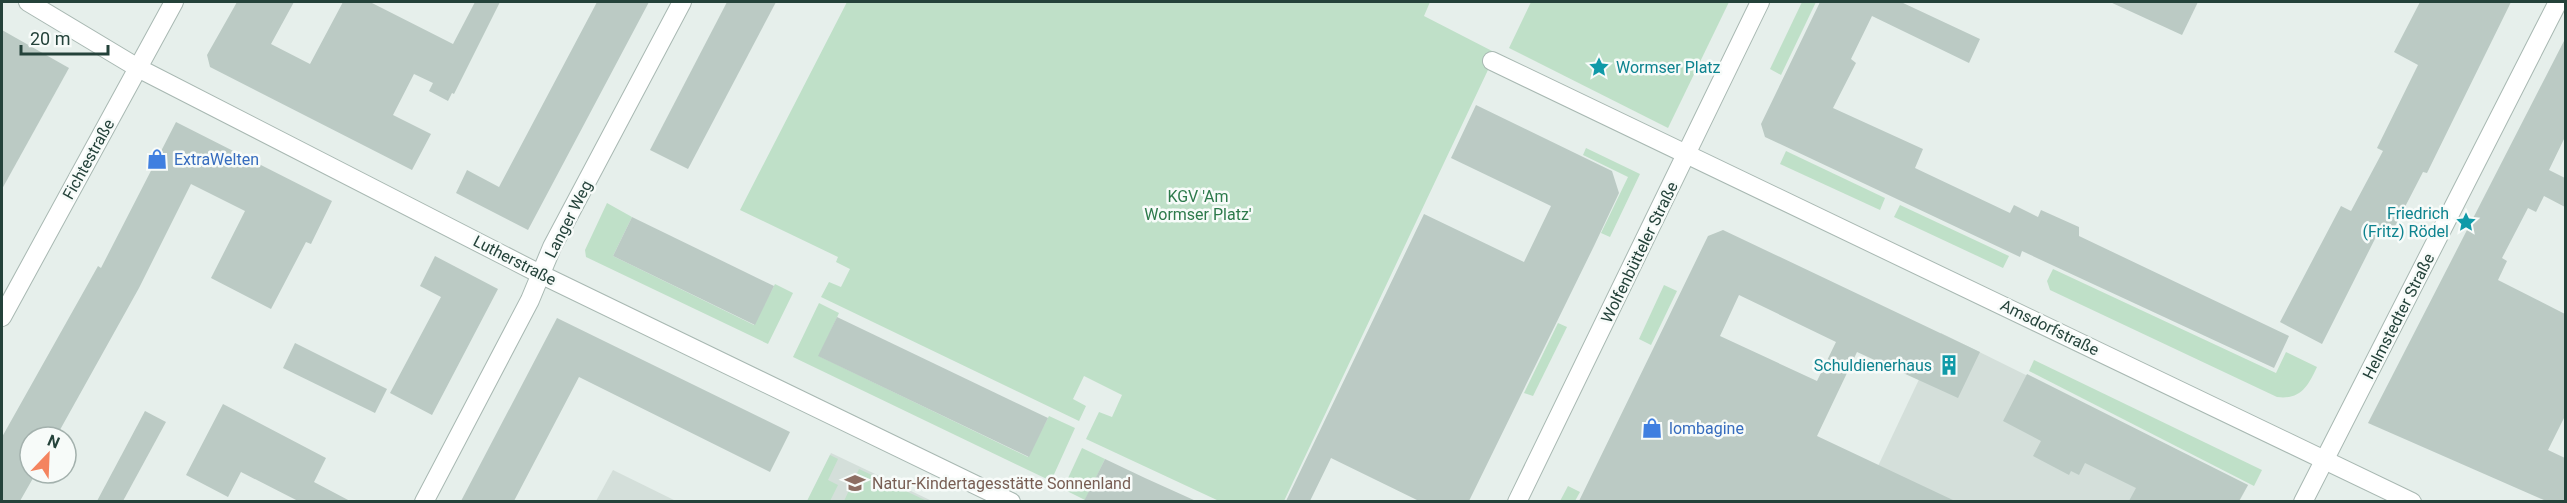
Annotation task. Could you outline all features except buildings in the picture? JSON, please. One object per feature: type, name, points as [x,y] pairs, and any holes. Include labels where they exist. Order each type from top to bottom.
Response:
[{"type":"street","name":"Lutherstraße","points":[[28,2],[138,68],[540,274],[1011,501]]},
{"type":"street","name":"Fichtestraße","points":[[2,317],[174,2]]},
{"type":"street","name":"Langer Weg","points":[[424,501],[530,300],[540,274],[682,2]]},
{"type":"street","name":"Wolfenbütteler Straße","points":[[1517,501],[1760,2]]},
{"type":"street","name":"Helmstedter Straße","points":[[2303,501],[2558,2]]},
{"type":"street","points":[[1492,61],[1687,153]]},
{"type":"street","name":"Amsdorfstraße","points":[[1687,153],[2325,459],[2355,476],[2412,501]]},
{"type":"shaded area","points":[[1941,333],[2248,485],[2239,502],[1861,502]]},
{"type":"shaded area","name":"Natur-Kindertagesstätte Sonnenland","points":[[831,453],[932,501],[807,502]]},
{"type":"shaded area","points":[[613,470],[676,501],[596,501]]},
{"type":"green space","name":"KGV 'Am Wormser Platz'","points":[[847,2],[1430,2],[1424,16],[1496,53],[1284,501],[1219,501],[1086,439],[1099,412],[1112,417],[1122,395],[1084,376],[1073,399],[1086,406],[1079,421],[821,297],[829,282],[841,287],[850,269],[836,262],[838,257],[740,210]]},
{"type":"green space","name":"Wormser Platz","points":[[1531,2],[1729,2],[1668,128],[1509,48]]},
{"type":"green space","points":[[1802,2],[1816,2],[1781,75],[1770,69]]},
{"type":"green space","points":[[1586,148],[1640,174],[1610,237],[1601,233],[1628,177],[1583,155]]},
{"type":"green space","points":[[1786,151],[1885,198],[1880,210],[1780,164]]},
{"type":"green space","points":[[607,203],[632,217],[613,256],[754,325],[775,284],[793,293],[768,344],[586,257],[585,250]]},
{"type":"green space","points":[[1900,205],[2009,256],[2003,268],[1894,217]]},
{"type":"green space","points":[[2053,269],[2276,373],[2286,352],[2317,367],[2307,386],[2298,394],[2277,397],[2050,290],[2047,281]]},
{"type":"green space","points":[[1664,285],[1677,291],[1651,345],[1639,339]]},
{"type":"green space","points":[[819,303],[839,313],[819,356],[1028,457],[1049,416],[1075,428],[1051,481],[793,357]]},
{"type":"green space","points":[[1558,323],[1567,327],[1533,396],[1524,393]]},
{"type":"green space","points":[[2034,360],[2262,470],[2254,486],[2029,371]]},
{"type":"green space","points":[[1082,448],[1105,459],[1085,500],[1063,489]]},
{"type":"green space","points":[[830,455],[838,459],[828,480],[838,485],[830,501],[807,501]]},
{"type":"green space","points":[[859,469],[927,501],[844,501]]},
{"type":"green space","points":[[1568,486],[1580,492],[1575,501],[1560,501]]},
{"type":"place","name":"Wormser Platz","points":[[1599,67]]},
{"type":"place","name":"ExtraWelten","points":[[157,159]]},
{"type":"place","name":"Friedrich (Fritz) Rödel","points":[[2466,222]]},
{"type":"place","name":"Schuldienerhaus","points":[[1949,365]]},
{"type":"place","name":"lombagine","points":[[1652,428]]},
{"type":"place","name":"Natur-Kindertagesstätte Sonnenland","points":[[855,483]]}]
